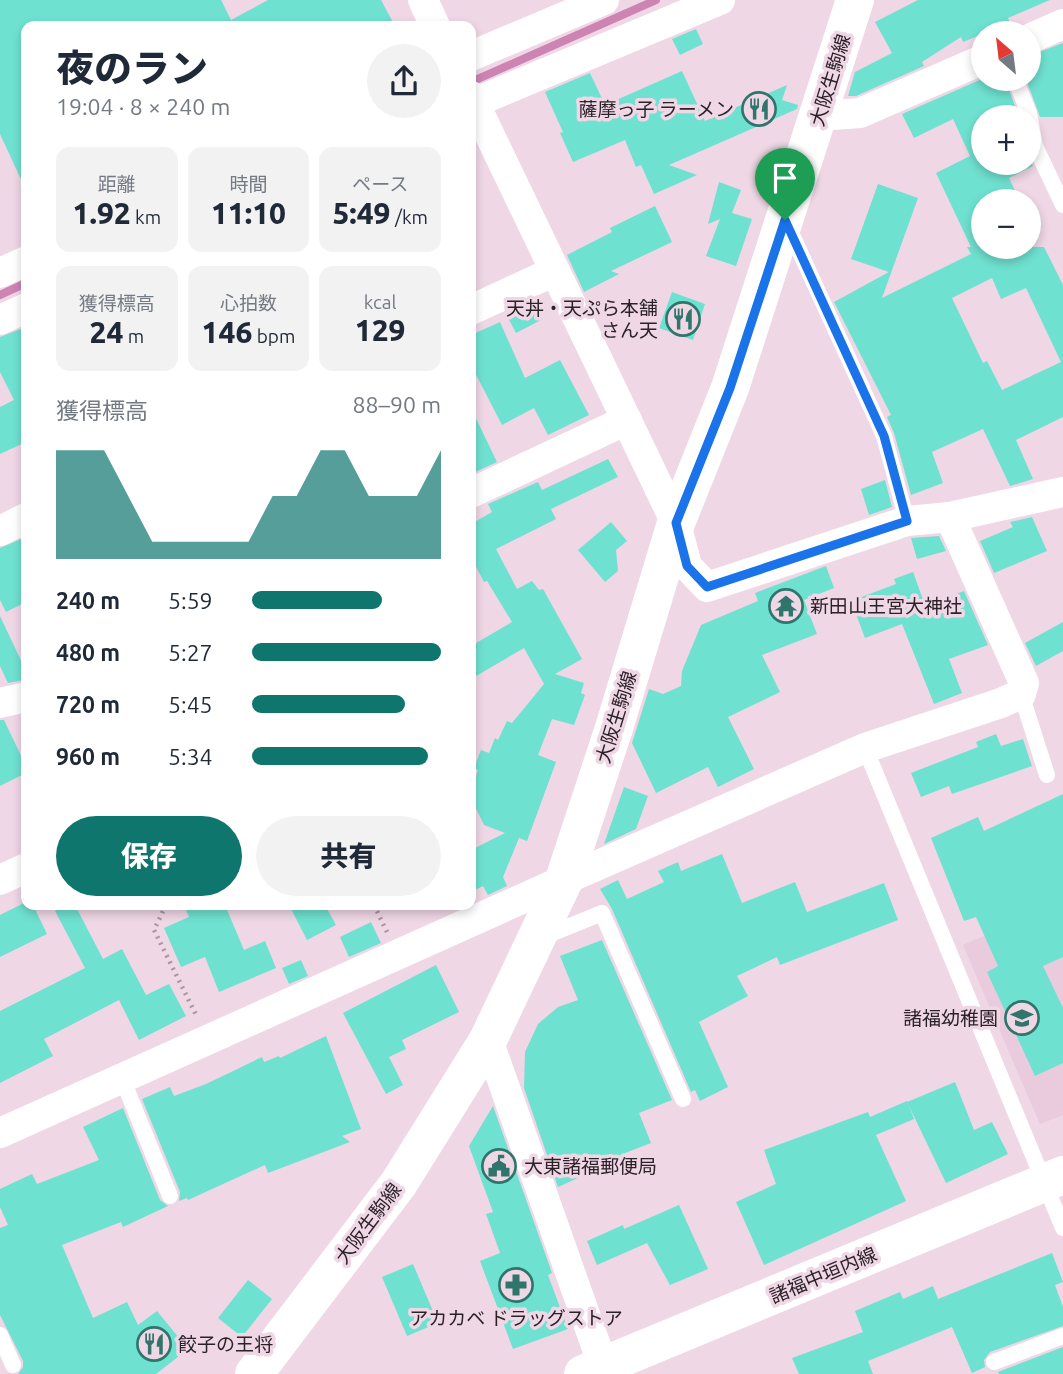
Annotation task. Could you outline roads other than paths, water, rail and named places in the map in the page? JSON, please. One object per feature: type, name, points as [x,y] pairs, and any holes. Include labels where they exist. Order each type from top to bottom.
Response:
[{"type":"main road","name":"大阪生駒線","points":[[254,1374],[399,1183],[488,1040],[564,880],[614,728],[676,523],[730,388],[855,0]]},
{"type":"main road","name":"諸福中垣内線","points":[[597,1371],[1054,1179]]},
{"type":"street","points":[[423,0],[433,21]]},
{"type":"street","points":[[476,54],[604,0]]},
{"type":"street","points":[[476,99],[720,0]]},
{"type":"street","points":[[1041,34],[1063,24]]},
{"type":"street","points":[[819,116],[860,113],[971,65]]},
{"type":"street","points":[[476,109],[676,523],[687,566],[707,587],[907,521],[950,517],[1063,492]]},
{"type":"street","points":[[0,273],[21,263]]},
{"type":"street","points":[[476,308],[555,271]]},
{"type":"street","points":[[0,320],[21,310]]},
{"type":"street","points":[[476,491],[626,420]]},
{"type":"street","points":[[0,1133],[865,748],[1002,703],[1021,694],[1024,683],[950,517]]},
{"type":"street","points":[[0,531],[21,520]]},
{"type":"street","points":[[0,703],[21,698]]},
{"type":"street","points":[[0,880],[21,870]]},
{"type":"street","points":[[488,1040],[597,1371]]},
{"type":"lane","points":[[1020,91],[1028,113],[1035,146],[1063,205]]},
{"type":"lane","points":[[785,220],[884,436],[907,521]]},
{"type":"lane","points":[[1021,694],[1047,775]]},
{"type":"lane","points":[[865,748],[1054,1179],[1063,1228]]},
{"type":"lane","points":[[534,940],[602,913],[683,1099]]},
{"type":"lane","points":[[122,1078],[170,1196]]},
{"type":"lane","points":[[0,1335],[13,1365]]},
{"type":"lane","points":[[994,1362],[1063,1336]]},
{"type":"waterway","points":[[476,80],[656,0]]},
{"type":"waterway","points":[[0,295],[21,285]]},
{"type":"place","name":"薩摩っ子 ラーメン","points":[[759,109]]},
{"type":"place","name":"天丼・天ぷら本舗 さん天","points":[[683,319]]},
{"type":"place","name":"新田山王宮大神社","points":[[786,606]]},
{"type":"place","name":"諸福幼稚園","points":[[1022,1018]]},
{"type":"place","name":"大東諸福郵便局","points":[[499,1166]]},
{"type":"place","name":"アカカベ ドラッグストア","points":[[516,1285]]},
{"type":"place","name":"餃子の王将","points":[[154,1344]]}]
